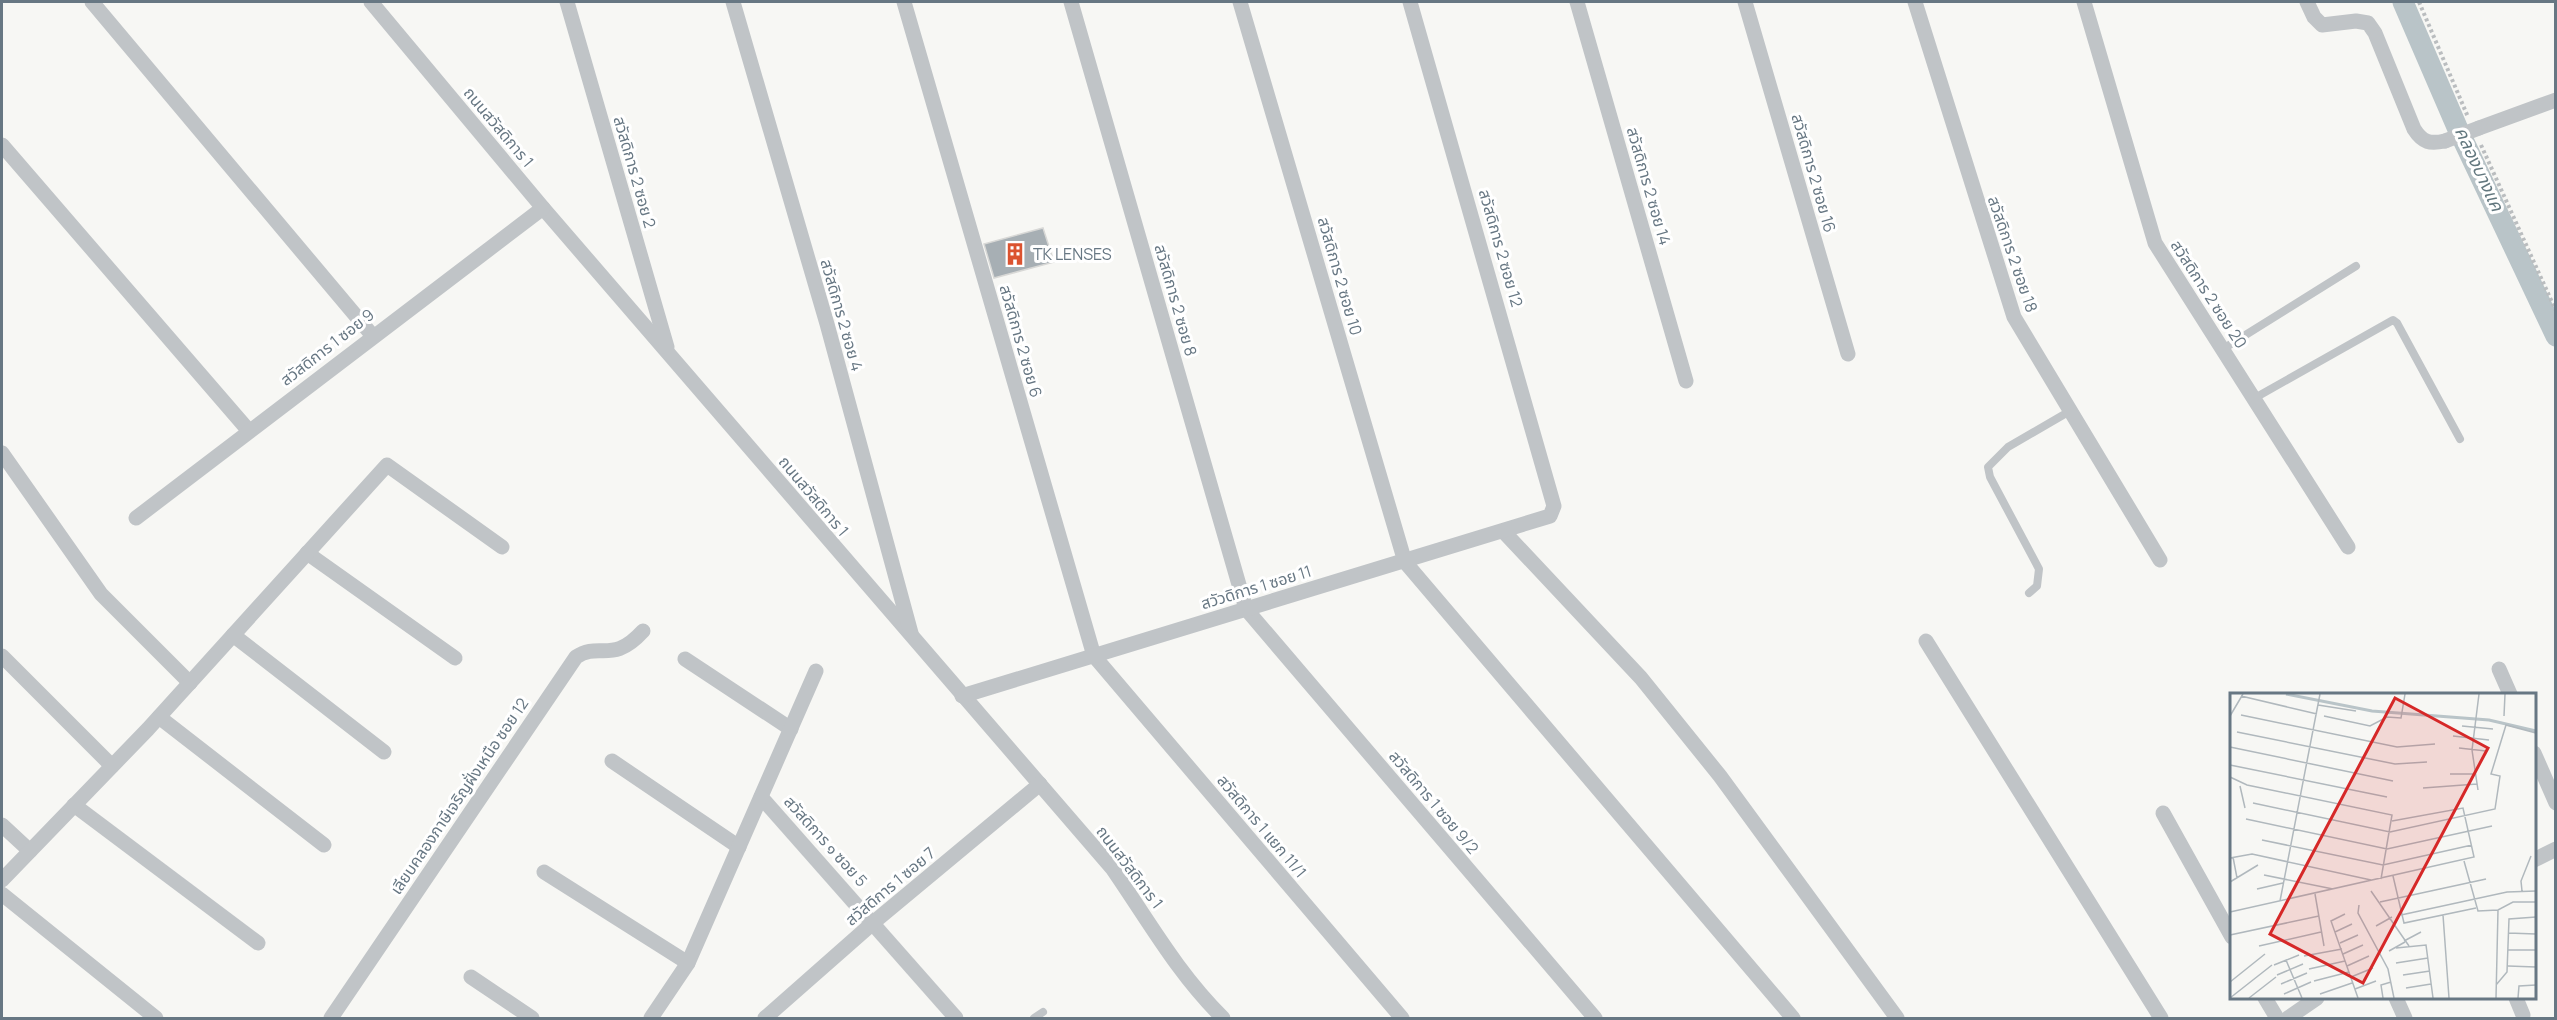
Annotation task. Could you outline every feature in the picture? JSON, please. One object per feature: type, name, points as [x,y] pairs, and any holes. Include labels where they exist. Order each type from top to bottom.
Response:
[{"type":"street","points":[[92,2],[372,335]]},
{"type":"street","name":"ถนนสวัสดิการ 1","points":[[370,2],[912,639],[1112,868],[1170,958],[1197,993],[1223,1018]]},
{"type":"street","name":"สวัสดิการ 2 ซอย 2","points":[[567,2],[669,352]]},
{"type":"street","name":"สวัสดิการ 2 ซอย 4","points":[[733,2],[827,324],[912,639]]},
{"type":"street","name":"สวัสดิการ 2 ซอย 6","points":[[904,2],[1094,656]]},
{"type":"street","name":"สวัสดิการ 2 ซอย 8","points":[[1071,2],[1246,609]]},
{"type":"street","name":"สวัสดิการ 2 ซอย 10","points":[[1240,2],[1406,562]]},
{"type":"street","name":"สวัสดิการ 2 ซอย 12","points":[[1410,2],[1554,506]]},
{"type":"street","name":"สวัสดิการ 2 ซอย 14","points":[[1577,2],[1686,381]]},
{"type":"street","name":"สวัสดิการ 2 ซอย 16","points":[[1745,2],[1848,354]]},
{"type":"street","name":"สวัสดิการ 2 ซอย 18","points":[[1915,2],[2005,295],[2014,317],[2160,560]]},
{"type":"street","name":"สวัสดิการ 2 ซอย 20","points":[[2084,2],[2155,243],[2348,547]]},
{"type":"street","points":[[2307,2],[2314,17],[2322,25],[2356,21],[2368,23],[2375,33],[2414,129],[2421,140],[2426,142],[2432,144],[2445,141],[2556,100]]},
{"type":"street","points":[[2,145],[249,431]]},
{"type":"street","name":"สวัสดิการ 1 ซอย 9","points":[[136,518],[372,335],[543,208]]},
{"type":"street","points":[[2,453],[100,594],[190,683]]},
{"type":"street","points":[[2,880],[159,717],[387,465],[502,547]]},
{"type":"street","name":"สวัวดิการ 1 ซอย 11","points":[[962,696],[1542,521],[1551,516],[1554,506]]},
{"type":"street","points":[[1504,532],[1641,678],[1726,785],[1897,1018]]},
{"type":"street","points":[[307,553],[455,658]]},
{"type":"street","points":[[1406,562],[1793,1018]]},
{"type":"street","name":"สวัสดิการ 1 ซอย 9/2","points":[[1246,609],[1595,1018]]},
{"type":"street","name":"เลียบคลองภาษีเจริญฝั่งเหนือ ซอย 12","points":[[331,1018],[576,657],[588,651],[604,653],[627,647],[643,631]]},
{"type":"street","points":[[232,635],[384,752]]},
{"type":"street","points":[[1926,641],[2161,1018]]},
{"type":"street","points":[[2,656],[112,766]]},
{"type":"street","name":"สวัสดิการ 1 แยก 11/1","points":[[1094,656],[1402,1018]]},
{"type":"street","points":[[685,659],[791,729]]},
{"type":"street","points":[[2499,669],[2510,693]]},
{"type":"street","points":[[651,1018],[688,963],[816,671]]},
{"type":"street","points":[[159,717],[324,845]]},
{"type":"street","points":[[2536,755],[2556,803]]},
{"type":"street","points":[[612,761],[740,846]]},
{"type":"street","name":"สวัสดิการ 1 ซอย 7","points":[[765,1018],[874,922],[1040,784]]},
{"type":"street","name":"สวัสดิการ ๑ ซอย 5","points":[[761,797],[874,922],[956,1018]]},
{"type":"street","points":[[74,805],[258,943]]},
{"type":"street","points":[[2163,813],[2230,933]]},
{"type":"street","points":[[2,825],[30,851]]},
{"type":"street","points":[[2536,859],[2556,849]]},
{"type":"street","points":[[544,872],[688,963]]},
{"type":"street","points":[[2,894],[156,1018]]},
{"type":"street","points":[[471,978],[532,1018]]},
{"type":"street","points":[[2266,999],[2277,1018]]},
{"type":"street","points":[[2288,1018],[2316,999]]},
{"type":"street","points":[[2396,999],[2405,1018]]},
{"type":"street","points":[[2516,999],[2523,1015]]},
{"type":"lane","points":[[2223,349],[2356,266]]},
{"type":"lane","points":[[2253,399],[2393,320],[2397,323],[2460,439]]},
{"type":"lane","points":[[2029,593],[2037,586],[2039,569],[1990,477],[1988,467],[1996,456],[2008,447],[2070,411]]},
{"type":"lane","points":[[1034,1018],[1042,1012]]},
{"type":"path","points":[[2419,2],[2556,311]]},
{"type":"building","name":"TK LENSES","points":[[1043,228],[1054,262],[994,278],[984,244]]},
{"type":"waterway","name":"คลองบางแค","points":[[2403,2],[2457,127],[2556,336]]},
{"type":"place","name":"TK LENSES","points":[[1015,254]]}]
